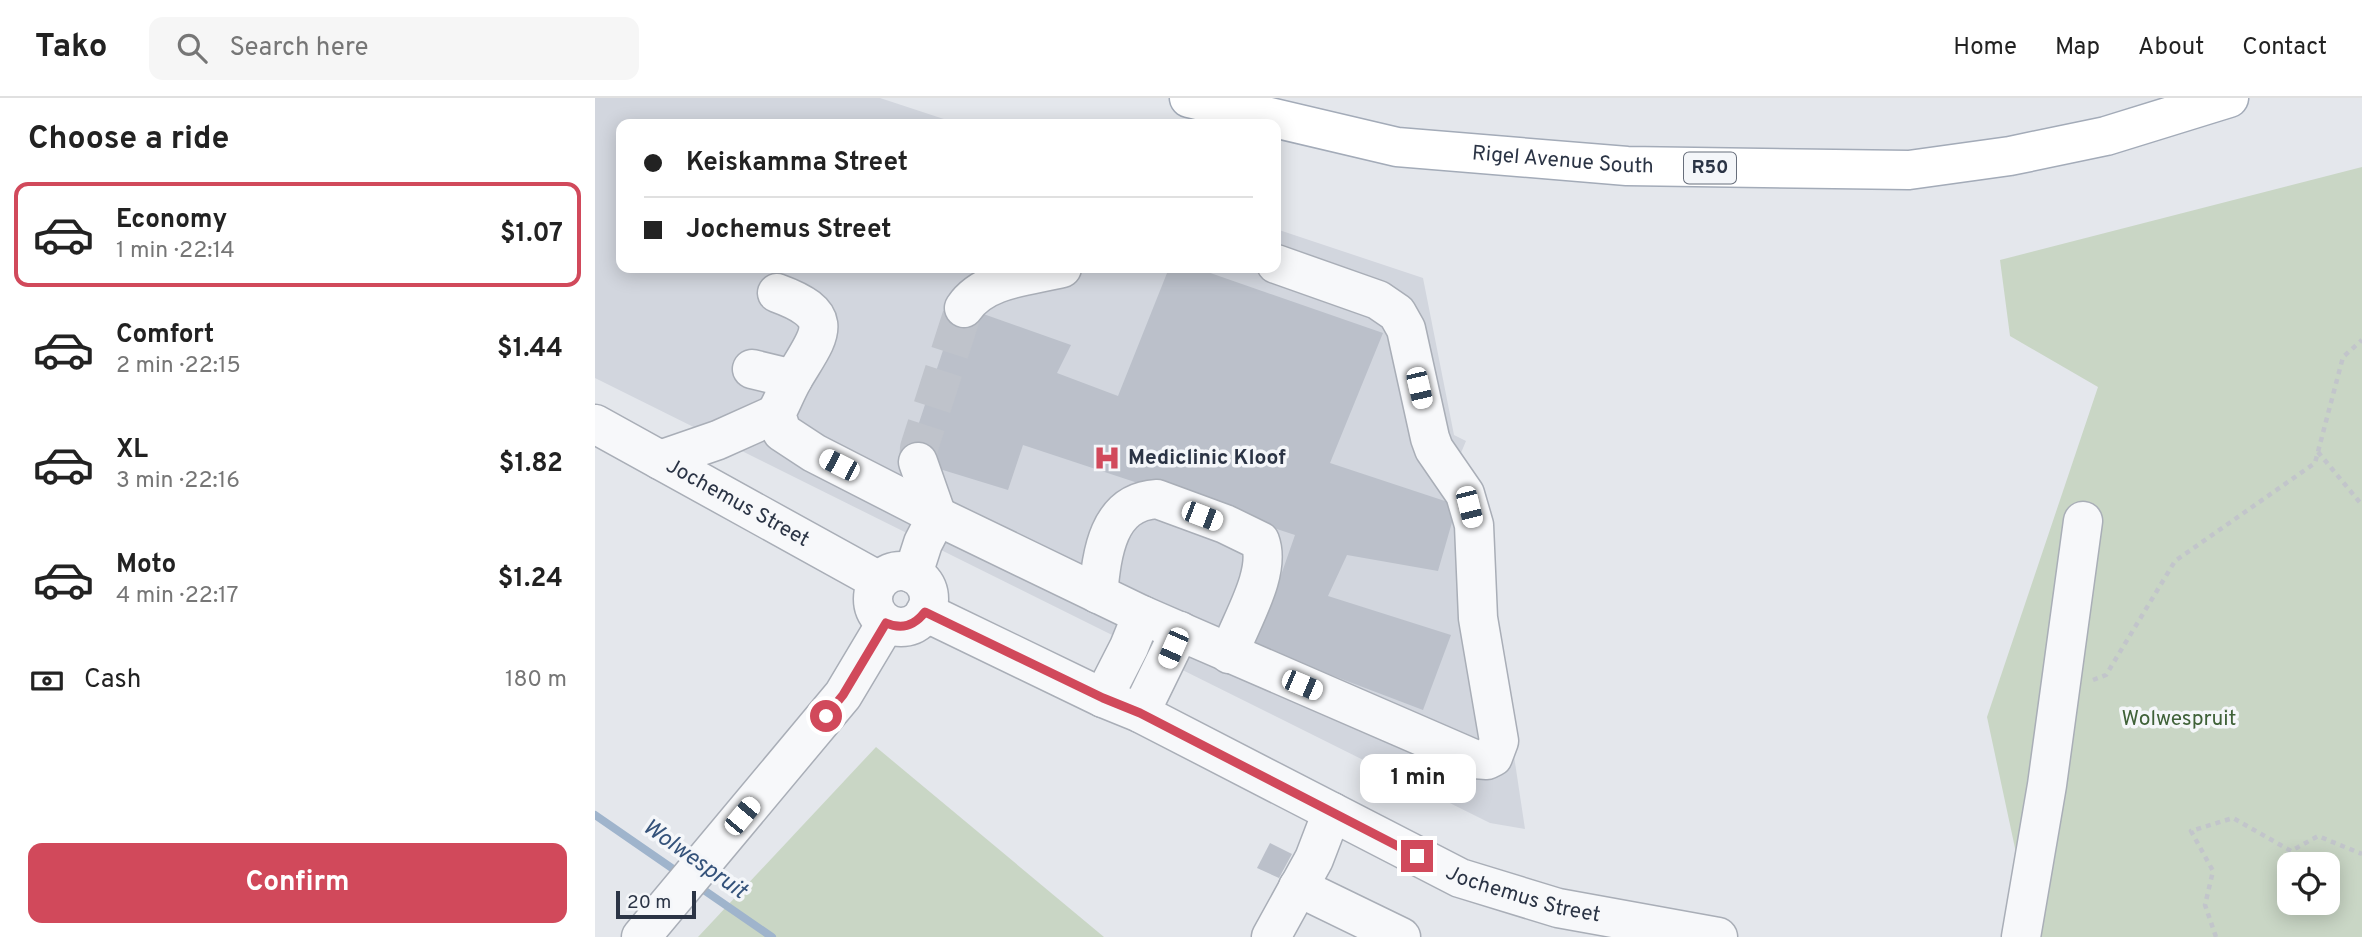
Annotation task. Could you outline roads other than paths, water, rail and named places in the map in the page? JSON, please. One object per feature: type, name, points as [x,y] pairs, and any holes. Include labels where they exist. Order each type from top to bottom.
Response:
[{"type":"main road","name":"Rigel Avenue South","points":[[1189,98],[1278,119]]},
{"type":"main road","name":"Rigel Avenue South","points":[[1281,120],[1397,147],[1627,166],[1909,170],[2010,156],[2106,136],[2229,98]]},
{"type":"street","points":[[779,423],[822,440],[937,516],[1098,594],[1229,654],[1474,759],[1487,761],[1497,750],[1499,741],[1478,618],[1474,526],[1465,494],[1434,449],[1430,438],[1406,328],[1397,313],[1378,300],[1281,266]]},
{"type":"street","points":[[964,308],[977,293],[989,286],[1042,273]]},
{"type":"street","points":[[674,467],[748,445],[779,423],[793,379],[817,341],[819,332],[817,320],[804,304],[777,293]]},
{"type":"street","points":[[752,369],[793,379]]},
{"type":"street","name":"Jochemus Street","points":[[595,424],[674,467],[896,578]]},
{"type":"street","points":[[896,578],[920,579],[928,594],[925,612],[912,625],[894,626],[886,623],[879,616],[873,599],[896,578],[923,543],[937,516],[918,462]]},
{"type":"street","points":[[1098,594],[1102,556],[1108,537],[1119,516],[1131,506],[1157,499],[1234,528],[1260,541],[1264,552],[1261,576],[1229,654]]},
{"type":"street","points":[[2021,937],[2047,785],[2083,521]]},
{"type":"street","name":"Jochemus Street","points":[[925,612],[1103,698],[1140,713],[1460,878],[1558,908],[1718,937]]},
{"type":"street","points":[[1103,698],[1142,615]]},
{"type":"street","points":[[641,937],[843,695],[886,623]]},
{"type":"street","points":[[1140,713],[1180,631]]},
{"type":"street","points":[[1271,937],[1314,859],[1332,812]]},
{"type":"street","points":[[1298,887],[1401,937]]},
{"type":"waterway","name":"Wolwespruit","points":[[595,815],[679,873]]},
{"type":"waterway","name":"Wolwespruit","points":[[698,886],[772,937]]},
{"type":"tunnel","points":[[918,462],[919,448],[964,308]]},
{"type":"place","name":"Mediclinic Kloof","points":[[1107,458]]}]
